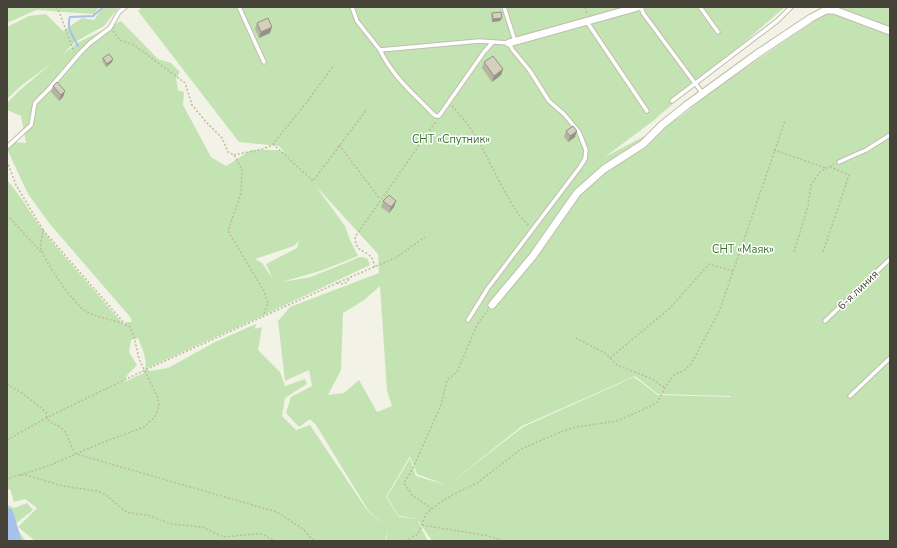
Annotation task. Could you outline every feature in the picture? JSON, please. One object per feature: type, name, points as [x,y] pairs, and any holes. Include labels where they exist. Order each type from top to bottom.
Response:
[{"type":"street","points":[[512,42],[638,7]]},
{"type":"street","points":[[492,305],[533,256],[577,193],[604,169],[643,144],[662,126],[757,54],[810,18],[826,10],[834,10],[873,26],[890,31]]},
{"type":"lane","points":[[7,148],[31,126],[35,103],[50,89],[76,57],[90,43],[110,28],[119,12],[125,7]]},
{"type":"lane","points":[[239,7],[264,62]]},
{"type":"lane","points":[[352,7],[357,21],[380,50],[393,73],[436,116],[439,116],[484,52],[493,42]]},
{"type":"lane","points":[[468,320],[488,288],[585,159],[586,150],[579,132],[564,114],[549,101],[530,71],[512,49],[512,42],[504,7]]},
{"type":"lane","points":[[641,7],[643,12],[703,94]]},
{"type":"lane","points":[[700,7],[718,32]]},
{"type":"lane","points":[[672,101],[777,21],[791,7]]},
{"type":"lane","points":[[587,22],[646,111]]},
{"type":"lane","points":[[380,50],[480,41],[512,42]]},
{"type":"lane","points":[[839,162],[866,150],[890,135]]},
{"type":"lane","name":"6-я линия","points":[[826,322],[890,259]]},
{"type":"lane","points":[[850,396],[890,358]]},
{"type":"path","points":[[56,7],[76,57]]},
{"type":"path","points":[[110,28],[120,40],[134,45],[185,83],[192,105],[222,138],[228,152],[234,155],[242,169],[241,193],[228,231],[264,291],[268,303],[263,317]]},
{"type":"path","points":[[234,155],[247,151],[267,148],[273,144],[307,102],[334,65]]},
{"type":"path","points":[[448,103],[465,120],[477,138],[511,203],[525,223],[533,228]]},
{"type":"path","points":[[273,144],[314,181],[367,109]]},
{"type":"path","points":[[375,267],[371,256],[360,250],[355,243],[355,237],[439,116]]},
{"type":"path","points":[[405,541],[418,534],[426,514],[432,509],[454,494],[477,483],[521,449],[576,427],[618,421],[651,406],[658,401],[664,388],[674,375],[685,370],[691,364],[719,312],[784,121]]},
{"type":"path","points":[[340,145],[380,199]]},
{"type":"path","points":[[774,150],[826,168]]},
{"type":"path","points":[[7,161],[16,185],[44,230],[126,325],[130,327],[134,336],[139,359],[158,398],[159,406],[155,416],[144,427],[99,444],[53,464],[12,477],[7,481]]},
{"type":"path","points":[[794,252],[808,206],[811,185],[820,172],[839,162]]},
{"type":"path","points":[[823,252],[849,175],[830,167]]},
{"type":"path","points":[[7,215],[43,255],[70,296],[83,310],[126,325]]},
{"type":"path","points":[[43,255],[40,245],[44,230]]},
{"type":"path","points":[[7,440],[46,418],[145,370],[397,257],[425,237]]},
{"type":"path","points":[[610,358],[670,308],[709,264],[733,271]]},
{"type":"path","points":[[432,509],[412,494],[404,483],[413,468],[441,405],[447,380],[458,372],[478,323],[492,305]]},
{"type":"path","points":[[576,338],[605,354],[617,365],[652,379],[664,388]]},
{"type":"path","points":[[7,384],[22,393],[46,412],[46,418],[50,423],[60,427],[66,434],[72,449],[76,454],[277,512],[303,529],[314,541]]},
{"type":"path","points":[[20,475],[27,475],[62,486],[97,491],[106,495],[130,513],[147,515],[171,524],[202,527],[224,537],[262,534],[275,541]]},
{"type":"path","points":[[422,525],[489,536],[504,541]]},
{"type":"green space","points":[[7,7],[99,7],[94,14],[36,10],[7,23]]},
{"type":"green space","points":[[103,7],[119,7],[104,26],[75,42],[62,55],[77,43],[121,21],[158,59],[171,63],[180,72],[176,78],[178,90],[184,92],[183,105],[211,157],[226,166],[251,150],[280,150],[285,153],[279,146],[239,142],[138,11],[142,7],[785,7],[653,121],[605,157],[680,117],[715,89],[823,15],[831,7],[890,7],[890,541],[432,541],[417,519],[428,541],[386,541],[388,530],[385,541],[35,541],[18,527],[37,508],[25,499],[14,502],[10,489],[7,490],[7,180],[52,242],[124,325],[126,322],[132,322],[131,318],[49,223],[28,194],[7,149],[14,142],[26,143],[21,116],[7,110],[7,103],[53,62],[21,86],[7,99],[7,27],[29,16],[46,14],[63,31],[82,18],[94,20]],"holes":[[[315,185],[378,254],[379,273],[290,307],[278,321],[285,381],[309,370],[312,386],[291,397],[286,413],[299,427],[310,419],[316,425],[368,510],[389,529],[367,510],[310,425],[296,430],[282,416],[285,398],[307,384],[305,379],[285,386],[280,372],[258,350],[262,327],[255,329],[256,324],[215,342],[168,368],[149,371],[147,368],[370,265],[367,258],[360,257],[311,277],[282,282],[323,270],[358,256],[345,226]],[[299,241],[297,248],[266,264],[273,279],[262,263],[255,259],[294,246]],[[380,286],[387,391],[392,406],[377,412],[359,380],[344,393],[328,395],[341,370],[343,313],[364,300]],[[138,338],[146,364],[144,373],[124,382],[128,374],[137,365],[129,352],[131,340]],[[635,376],[658,394],[731,397],[658,395],[634,377],[523,427],[448,485],[522,426]],[[410,456],[417,474],[446,485],[416,476],[410,458],[387,497],[399,516],[417,519],[399,517],[386,497]]]},
{"type":"green space","points":[[7,492],[8,505],[14,508],[27,503],[33,510],[14,525],[26,541],[7,541]]},
{"type":"building","points":[[501,12],[502,18],[493,19],[492,13]]},
{"type":"building","points":[[268,18],[272,27],[261,32],[257,23]]},
{"type":"building","points":[[109,54],[113,59],[107,64],[103,58]]},
{"type":"building","points":[[493,56],[503,69],[494,76],[484,62]]},
{"type":"building","points":[[57,82],[65,91],[61,95],[53,86]]},
{"type":"building","points":[[573,126],[577,131],[570,136],[566,131]]},
{"type":"building","points":[[389,195],[396,201],[391,207],[383,201]]},
{"type":"waterway","points":[[78,46],[69,28],[70,17],[93,16],[103,7]]},
{"type":"waterway","points":[[7,514],[15,541]]},
{"type":"park label","name":"СНТ «Спутник»","points":[[451,139]]},
{"type":"park label","name":"СНТ «Маяк»","points":[[743,249]]}]
